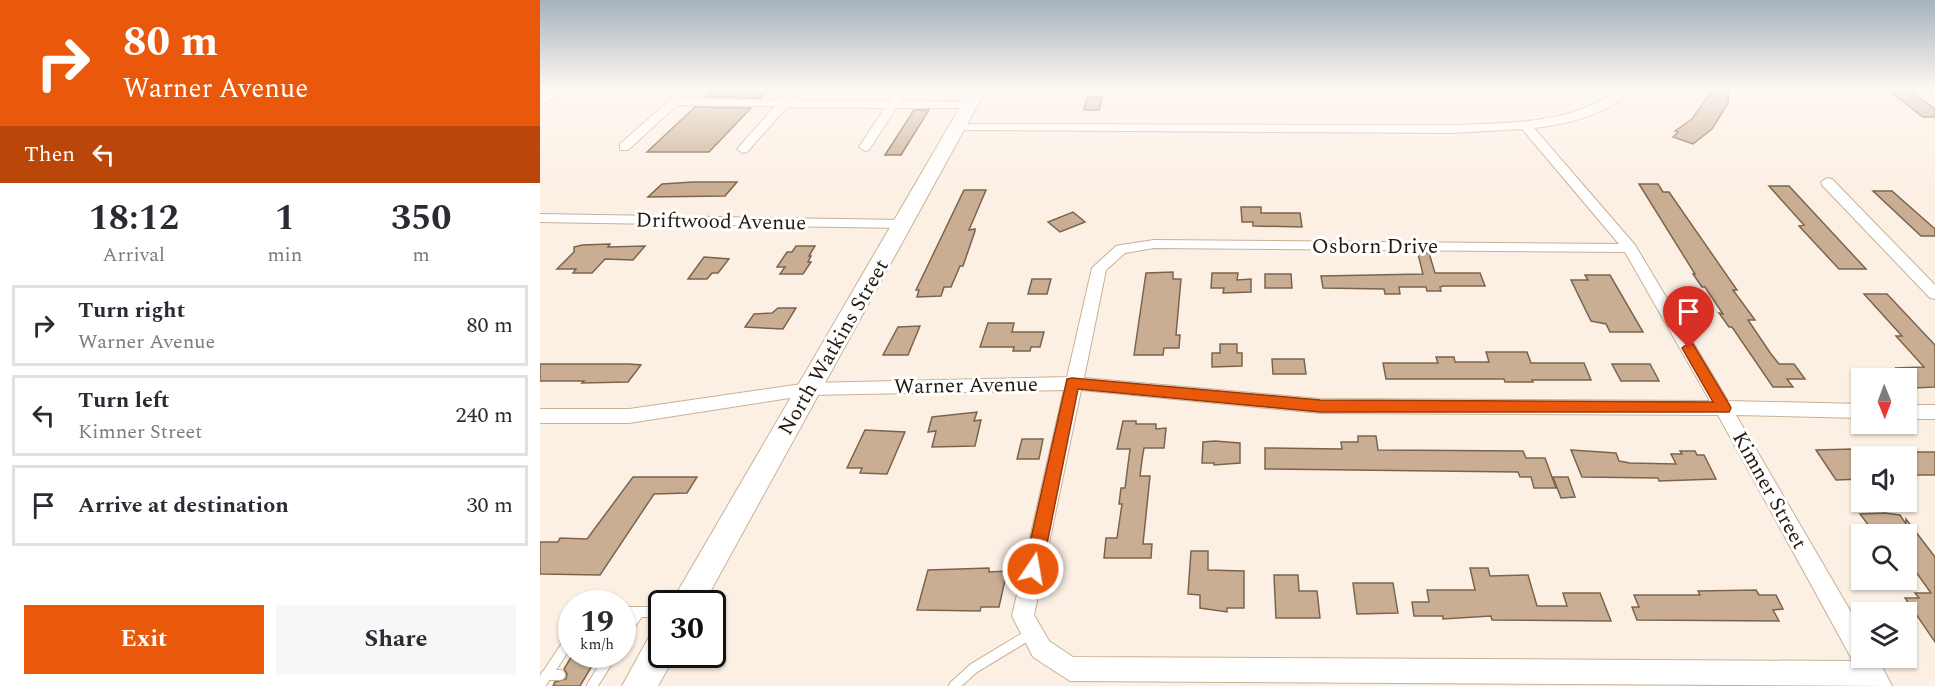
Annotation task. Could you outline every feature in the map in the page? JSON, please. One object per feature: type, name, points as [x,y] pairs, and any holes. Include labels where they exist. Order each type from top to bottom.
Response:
[{"type":"main road","name":"North Watkins Street","points":[[694,590],[960,122]]},
{"type":"main road","points":[[639,686],[650,668]]},
{"type":"street","points":[[624,147],[651,122]]},
{"type":"street","points":[[743,149],[767,122]]},
{"type":"street","points":[[865,147],[881,122]]},
{"type":"street","points":[[1299,122],[1453,129],[1526,126],[1547,122]]},
{"type":"street","name":"Kimner Street","points":[[1526,126],[1630,248],[1851,635]]},
{"type":"street","points":[[1827,183],[1935,294]]},
{"type":"street","name":"Driftwood Avenue","points":[[540,218],[903,224]]},
{"type":"street","name":"Osborn Drive","points":[[1072,383],[1099,268],[1121,249],[1154,244],[1630,248]]},
{"type":"street","points":[[1072,383],[1023,616],[1036,641],[1070,669],[1851,667]]},
{"type":"street","name":"Warner Avenue","points":[[540,416],[629,416],[809,389],[1072,383],[1320,406],[1851,411]]},
{"type":"street","points":[[1917,412],[1935,412]]},
{"type":"lane","points":[[636,617],[639,612],[648,612]]},
{"type":"lane","points":[[954,686],[974,668],[1036,641]]},
{"type":"lane","points":[[543,680],[558,659]]},
{"type":"lane","points":[[592,680],[601,668]]},
{"type":"lane","points":[[543,680],[560,675]]},
{"type":"building","points":[[679,122],[738,122],[709,152],[647,152]]},
{"type":"building","points":[[906,122],[922,122],[901,155],[885,155]]},
{"type":"building","points":[[1688,122],[1716,122],[1712,129],[1693,144],[1673,137],[1678,132],[1675,131]]},
{"type":"building","points":[[737,182],[725,196],[648,197],[662,184]]},
{"type":"building","points":[[1639,184],[1658,184],[1663,192],[1669,192],[1737,290],[1733,290],[1755,320],[1748,320],[1771,354],[1779,364],[1794,364],[1805,379],[1787,379],[1793,387],[1773,387],[1732,327],[1729,327],[1719,313],[1723,314],[1705,287],[1702,287],[1693,274],[1695,274]]},
{"type":"building","points":[[1769,186],[1789,186],[1866,269],[1839,269],[1799,226],[1804,225]]},
{"type":"building","points":[[964,190],[986,190],[969,230],[975,229],[975,231],[963,266],[960,266],[951,287],[944,287],[941,296],[917,297],[919,290],[916,290]]},
{"type":"building","points":[[1873,191],[1892,191],[1935,229],[1935,236],[1921,236]]},
{"type":"building","points":[[1241,207],[1261,207],[1261,213],[1300,213],[1302,227],[1253,226],[1253,222],[1242,222]]},
{"type":"building","points":[[1073,212],[1085,222],[1060,232],[1048,222]]},
{"type":"building","points":[[610,244],[608,247],[645,246],[633,260],[605,259],[592,273],[573,273],[576,269],[557,269],[574,252],[574,247]]},
{"type":"building","points":[[796,246],[815,246],[809,256],[811,256],[808,262],[811,262],[803,274],[780,274],[785,267],[777,267],[787,252],[792,252]]},
{"type":"building","points":[[1429,253],[1435,273],[1480,273],[1485,286],[1444,286],[1440,287],[1441,291],[1427,291],[1426,287],[1399,287],[1400,294],[1385,294],[1384,289],[1323,288],[1321,276],[1423,274],[1418,254]]},
{"type":"building","points":[[704,257],[729,259],[718,273],[712,273],[707,279],[688,279]]},
{"type":"building","points":[[1173,272],[1173,279],[1181,279],[1176,335],[1180,335],[1179,348],[1164,348],[1163,355],[1134,355],[1146,273]]},
{"type":"building","points":[[1212,273],[1238,273],[1237,280],[1251,279],[1251,292],[1223,293],[1224,288],[1211,288]]},
{"type":"building","points":[[1265,274],[1291,274],[1292,288],[1265,288]]},
{"type":"building","points":[[1585,275],[1610,275],[1643,332],[1610,332],[1606,324],[1591,321],[1571,280],[1588,280]]},
{"type":"building","points":[[1032,279],[1051,279],[1047,294],[1028,294]]},
{"type":"building","points":[[1864,294],[1887,294],[1935,345],[1935,387],[1917,388],[1917,368],[1896,368],[1924,367],[1896,336],[1902,336]]},
{"type":"building","points":[[778,308],[796,308],[783,329],[745,327],[754,314],[772,313]]},
{"type":"building","points":[[988,323],[1014,323],[1012,332],[1044,332],[1040,347],[1031,347],[1030,351],[1013,351],[1014,347],[980,347]]},
{"type":"building","points":[[920,326],[908,355],[883,355],[898,327]]},
{"type":"building","points":[[1220,344],[1237,344],[1237,353],[1242,353],[1242,366],[1212,367],[1212,353],[1220,353]]},
{"type":"building","points":[[1486,352],[1527,352],[1531,363],[1584,363],[1591,380],[1505,382],[1504,379],[1386,379],[1383,363],[1438,363],[1436,357],[1454,357],[1455,362],[1489,362]]},
{"type":"building","points":[[1272,359],[1304,359],[1306,374],[1273,374]]},
{"type":"building","points":[[540,364],[641,365],[628,382],[582,383],[584,381],[540,381]]},
{"type":"building","points":[[1612,364],[1650,364],[1659,381],[1621,381]]},
{"type":"building","points":[[977,412],[974,421],[981,420],[975,446],[932,447],[936,431],[928,432],[932,417]]},
{"type":"building","points":[[1123,421],[1136,421],[1136,424],[1156,424],[1156,429],[1166,428],[1164,448],[1144,448],[1140,476],[1150,476],[1143,544],[1152,544],[1151,558],[1104,558],[1106,538],[1117,538],[1122,504],[1119,504],[1121,488],[1125,488],[1130,449],[1117,449]]},
{"type":"building","points":[[865,430],[905,432],[887,474],[860,473],[862,468],[847,468]]},
{"type":"building","points":[[1358,436],[1376,436],[1378,450],[1523,451],[1526,458],[1545,458],[1556,488],[1534,488],[1531,477],[1520,477],[1518,472],[1265,469],[1265,448],[1342,449],[1341,442],[1358,442]]},
{"type":"building","points":[[1022,439],[1043,439],[1039,459],[1017,459]]},
{"type":"building","points":[[1203,442],[1240,443],[1240,463],[1214,465],[1214,463],[1202,463]]},
{"type":"building","points":[[1851,449],[1851,479],[1836,480],[1816,450]]},
{"type":"building","points":[[1571,450],[1616,453],[1619,461],[1630,463],[1676,464],[1671,454],[1682,454],[1680,451],[1695,451],[1697,455],[1704,455],[1716,479],[1659,481],[1658,478],[1582,477]]},
{"type":"building","points":[[1917,452],[1935,452],[1935,475],[1917,475]]},
{"type":"building","points":[[633,477],[697,477],[687,493],[654,494],[600,575],[540,574],[540,542],[558,542],[560,538],[587,539]]},
{"type":"building","points":[[1553,477],[1568,477],[1575,497],[1561,498]]},
{"type":"building","points":[[1860,514],[1900,515],[1906,524],[1868,524]]},
{"type":"building","points":[[1917,533],[1935,557],[1935,642],[1917,616],[1917,602],[1908,602],[1905,598],[1919,598],[1915,593],[1931,593],[1917,573]]},
{"type":"building","points":[[1191,551],[1208,551],[1208,570],[1244,571],[1244,608],[1227,608],[1227,612],[1200,608],[1200,595],[1188,594]]},
{"type":"building","points":[[989,568],[989,572],[1007,571],[999,607],[981,607],[980,611],[917,610],[928,570]]},
{"type":"building","points":[[1470,568],[1488,568],[1490,576],[1528,575],[1537,606],[1567,606],[1563,593],[1600,593],[1611,621],[1492,620],[1491,616],[1443,619],[1443,616],[1414,616],[1412,602],[1429,602],[1427,590],[1475,590]]},
{"type":"building","points":[[1274,575],[1298,575],[1299,591],[1317,591],[1320,618],[1276,618]]},
{"type":"building","points":[[1353,583],[1393,583],[1398,613],[1357,614]]},
{"type":"building","points":[[1756,590],[1759,595],[1776,595],[1783,609],[1773,610],[1779,621],[1637,620],[1632,607],[1639,607],[1634,595],[1700,595],[1698,591]]},
{"type":"building","points":[[591,668],[580,686],[553,686],[555,682],[566,679],[567,674],[564,669]]},
{"type":"route","points":[[1033,569],[1072,383],[1320,406],[1723,408],[1689,348]]}]
